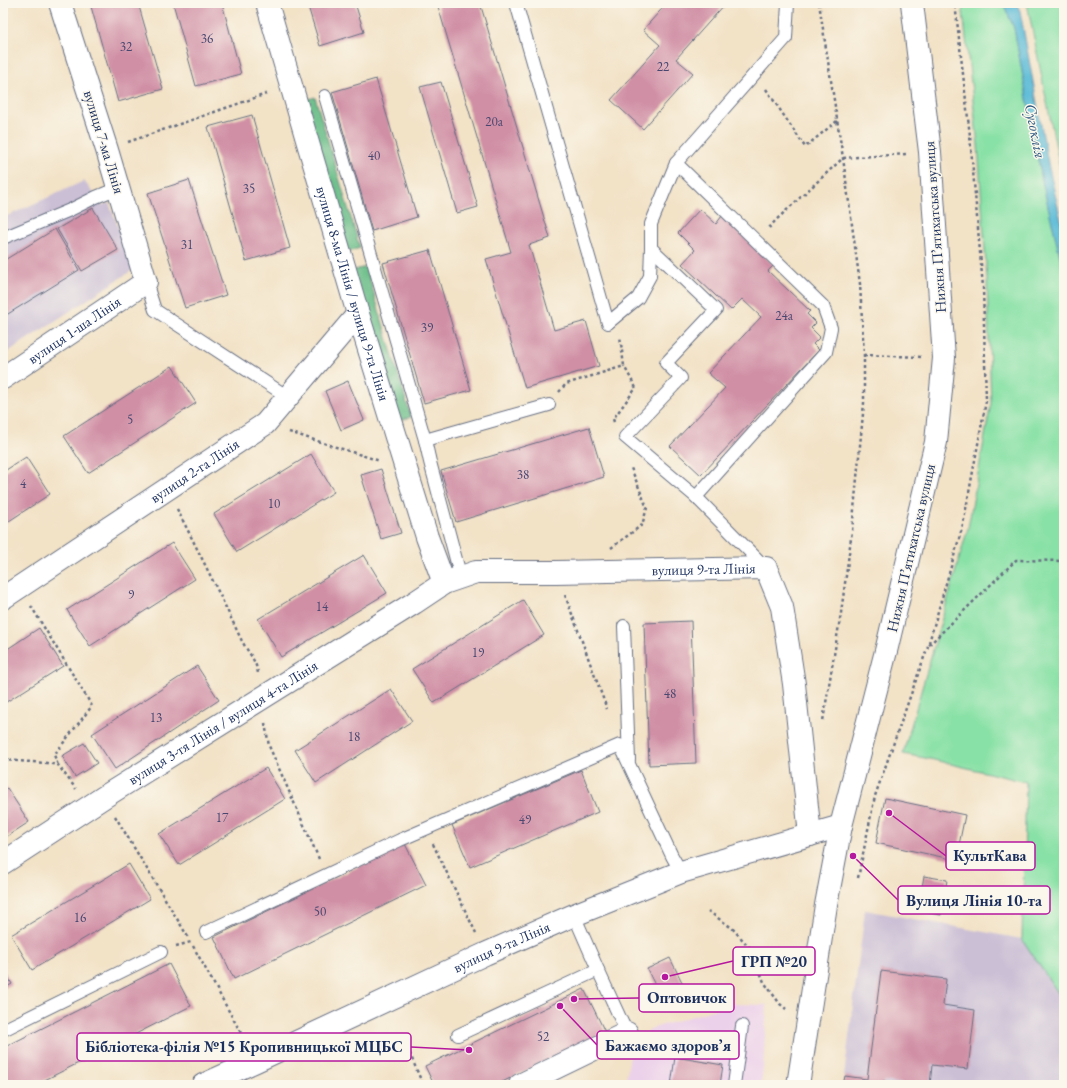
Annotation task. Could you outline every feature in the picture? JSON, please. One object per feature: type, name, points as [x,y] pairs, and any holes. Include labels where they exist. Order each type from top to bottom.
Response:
[{"type":"street","name":"вулиця 7-ма Лінія","points":[[60,3],[107,150],[146,282]]},
{"type":"street","name":"вулиця 8-ма Лінія / вулиця 9-та Лінія","points":[[266,3],[358,314],[427,537],[453,580]]},
{"type":"street","name":"Нижня Пʼятихатська вулиця","points":[[798,1085],[826,905],[841,826],[889,639],[936,442],[944,358],[930,152],[912,3]]},
{"type":"street","name":"вулиця 1-ша Лінія","points":[[3,378],[146,282]]},
{"type":"street","name":"вулиця 2-га Лінія","points":[[11,592],[265,424],[358,314]]},
{"type":"street","name":"вулиця 9-та Лінія","points":[[453,580],[476,572],[766,568],[782,607],[794,684],[810,835]]},
{"type":"street","name":"вулиця 3-тя Лінія / вулиця 4-та Лінія","points":[[3,863],[261,698],[453,580]]},
{"type":"street","name":"вулиця 9-та Лінія","points":[[203,1085],[485,954],[681,872],[841,826]]},
{"type":"street","points":[[520,1085],[628,1033]]},
{"type":"lane","points":[[516,3],[608,323],[638,298],[650,276],[651,224],[676,163],[786,38],[788,3]]},
{"type":"lane","points":[[325,96],[425,440],[453,580]]},
{"type":"lane","points":[[676,163],[823,306],[831,328],[826,352],[696,497]]},
{"type":"lane","points":[[3,238],[118,188]]},
{"type":"lane","points":[[651,248],[716,310],[666,363],[681,378],[625,437],[696,497],[766,568]]},
{"type":"lane","points":[[146,282],[155,310],[288,397]]},
{"type":"lane","points":[[425,440],[548,405]]},
{"type":"lane","points":[[624,626],[630,765]]},
{"type":"lane","points":[[206,932],[400,840],[620,745],[681,872]]},
{"type":"lane","points":[[574,916],[628,1033]]},
{"type":"lane","points":[[3,1030],[161,952]]},
{"type":"lane","points":[[458,1035],[598,970]]},
{"type":"lane","points":[[734,1085],[742,1026]]},
{"type":"path","points":[[819,3],[838,121],[860,284],[864,355],[864,403],[852,531],[841,613],[822,723]]},
{"type":"path","points":[[107,150],[291,85]]},
{"type":"path","points":[[768,93],[804,147],[838,121]]},
{"type":"path","points":[[776,220],[843,158],[930,152]]},
{"type":"path","points":[[615,426],[613,419],[636,388],[624,366],[618,316]]},
{"type":"path","points":[[864,355],[944,358]]},
{"type":"path","points":[[548,405],[566,384],[624,366]]},
{"type":"path","points":[[265,424],[407,469]]},
{"type":"path","points":[[588,571],[612,547],[642,525],[647,508],[631,467]]},
{"type":"path","points":[[167,488],[244,646],[258,667],[261,698],[269,746],[313,843]]},
{"type":"path","points":[[928,646],[1016,560],[1064,562]]},
{"type":"path","points":[[556,572],[608,711]]},
{"type":"path","points":[[11,592],[92,706],[54,754],[58,765],[89,807]]},
{"type":"path","points":[[3,760],[58,765]]},
{"type":"path","points":[[426,829],[485,954]]},
{"type":"path","points":[[128,836],[191,942],[256,1061]]},
{"type":"path","points":[[708,911],[732,928],[750,949],[764,982],[780,1004],[806,1026]]},
{"type":"path","points":[[405,1042],[423,1085]]},
{"type":"shaded area","points":[[84,181],[102,205],[109,203],[134,269],[3,355],[3,218]]},
{"type":"shaded area","points":[[865,910],[1022,939],[1064,1002],[1064,1085],[843,1085]]},
{"type":"shaded area","points":[[732,1004],[767,1005],[761,1085],[625,1085],[630,1056],[650,1029]]},
{"type":"green space","points":[[962,3],[1003,3],[1014,28],[1043,185],[1064,273],[1064,1002],[1022,939],[1026,782],[903,754],[968,528],[991,403],[987,280],[978,145]]},
{"type":"green space","points":[[1027,3],[1064,3],[1064,188]]},
{"type":"green space","points":[[315,97],[360,248],[344,253],[299,102]]},
{"type":"green space","points":[[366,267],[411,417],[395,422],[351,271]]},
{"type":"water","name":"Сугоклія","points":[[1003,3],[1016,3],[1020,11],[1049,168],[1064,233],[1064,273],[1043,185],[1014,28]]},
{"type":"building","points":[[90,3],[138,3],[163,89],[118,102]]},
{"type":"building","points":[[173,3],[222,3],[241,74],[196,86]]},
{"type":"building","points":[[307,3],[355,3],[364,32],[320,46]]},
{"type":"building","points":[[437,3],[480,3],[550,238],[529,245],[554,330],[586,321],[599,366],[525,388],[486,259],[511,252]]},
{"type":"building","points":[[667,3],[726,3],[676,59],[693,73],[643,129],[611,100],[660,45],[643,30]]},
{"type":"building","points":[[376,79],[417,217],[372,231],[332,92]]},
{"type":"building","points":[[441,82],[478,207],[457,213],[420,87]]},
{"type":"building","points":[[252,115],[290,248],[246,261],[208,127]]},
{"type":"building","points":[[189,180],[226,295],[185,308],[148,193]]},
{"type":"building","points":[[93,208],[118,250],[82,271],[57,229]]},
{"type":"building","points":[[700,209],[716,224],[722,216],[774,265],[768,271],[810,311],[807,314],[816,323],[811,328],[820,337],[813,344],[819,350],[701,475],[670,446],[725,388],[708,373],[761,317],[742,299],[731,310],[682,264],[695,250],[678,233]]},
{"type":"building","points":[[55,229],[79,270],[3,317],[3,261]]},
{"type":"building","points":[[430,250],[471,390],[424,403],[383,263]]},
{"type":"building","points":[[172,366],[196,403],[88,473],[64,436]]},
{"type":"building","points":[[348,381],[364,420],[341,430],[325,391]]},
{"type":"building","points":[[589,427],[604,477],[456,522],[441,471]]},
{"type":"building","points":[[311,454],[334,492],[237,552],[214,514]]},
{"type":"building","points":[[26,457],[50,494],[3,525],[3,472]]},
{"type":"building","points":[[381,469],[401,533],[381,539],[361,475]]},
{"type":"building","points":[[172,543],[195,579],[90,646],[67,610]]},
{"type":"building","points":[[364,555],[387,593],[281,657],[258,619]]},
{"type":"building","points":[[523,600],[544,635],[434,703],[412,669]]},
{"type":"building","points":[[691,621],[696,763],[649,765],[644,623]]},
{"type":"building","points":[[39,628],[63,666],[3,704],[3,652]]},
{"type":"building","points":[[197,666],[219,700],[115,769],[92,734]]},
{"type":"building","points":[[391,689],[412,721],[316,783],[295,750]]},
{"type":"building","points":[[84,743],[97,763],[75,777],[62,756]]},
{"type":"building","points":[[266,768],[285,799],[179,865],[159,834]]},
{"type":"building","points":[[581,770],[598,812],[470,867],[452,825]]},
{"type":"building","points":[[7,788],[29,822],[3,839],[3,791]]},
{"type":"building","points":[[885,798],[965,815],[956,860],[876,843]]},
{"type":"building","points":[[405,844],[426,885],[234,979],[214,937]]},
{"type":"building","points":[[129,864],[150,899],[32,970],[11,935]]},
{"type":"building","points":[[924,876],[947,880],[941,915],[918,911]]},
{"type":"building","points":[[670,958],[683,984],[660,995],[647,969]]},
{"type":"building","points":[[169,964],[191,1006],[35,1085],[3,1085],[3,1048]]},
{"type":"building","points":[[3,969],[12,984],[3,989]]},
{"type":"building","points":[[881,971],[946,979],[943,1005],[975,1010],[968,1069],[932,1065],[930,1085],[915,1085],[883,1081],[883,1085],[843,1085],[845,1076],[867,1079]]},
{"type":"building","points":[[584,989],[605,1032],[496,1085],[434,1085],[425,1066]]},
{"type":"building","points":[[675,1057],[723,1065],[720,1085],[671,1085]]},
{"type":"place","name":"КультКава","points":[[889,813]]},
{"type":"place","name":"Вулиця Лінія 10-та","points":[[853,856]]},
{"type":"place","name":"ГРП №20","points":[[665,977]]},
{"type":"place","name":"Оптовичок","points":[[574,999]]},
{"type":"place","name":"Бажаємо здоровʼя","points":[[560,1006]]},
{"type":"place","name":"Бібліотека-філія №15 Кропивницької МЦБС","points":[[469,1050]]}]
